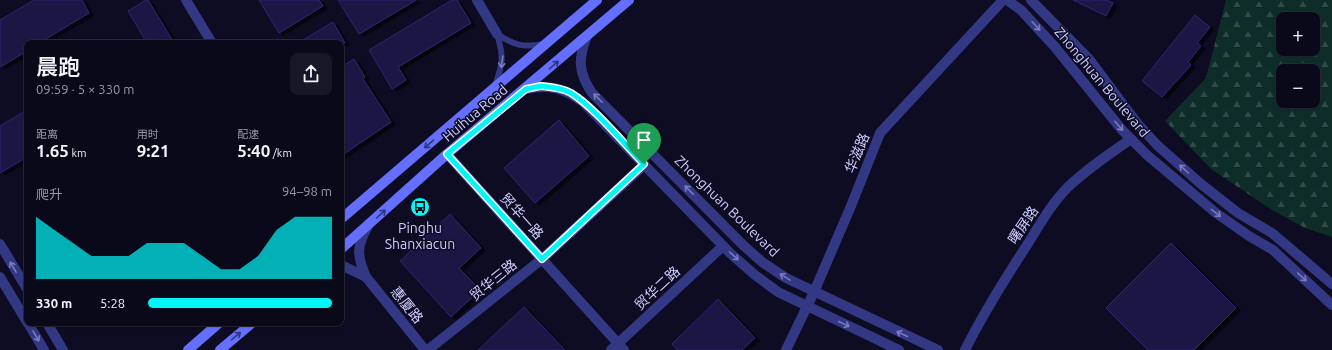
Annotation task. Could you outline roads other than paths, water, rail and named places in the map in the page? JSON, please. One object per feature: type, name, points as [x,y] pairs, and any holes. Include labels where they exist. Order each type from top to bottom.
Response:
[{"type":"main road","name":"Huihua Road","points":[[344,216],[597,0]]},
{"type":"main road","name":"Huihua Road","points":[[344,246],[447,154],[526,89],[629,0]]},
{"type":"main road","points":[[188,350],[216,326]]},
{"type":"main road","points":[[220,350],[248,326]]},
{"type":"street","points":[[186,0],[210,40]]},
{"type":"street","points":[[477,0],[497,34]]},
{"type":"street","name":"华滋路","points":[[786,350],[814,292],[851,206],[880,133],[1003,0]]},
{"type":"street","name":"Zhonghuan Boulevard","points":[[1008,0],[1021,10],[1055,47],[1131,139],[1147,155],[1216,213],[1249,236],[1273,250],[1332,305]]},
{"type":"street","name":"Zhonghuan Boulevard","points":[[1030,0],[1089,59],[1137,123],[1157,145],[1213,194],[1238,213],[1272,233],[1332,284]]},
{"type":"street","name":"Zhonghuan Boulevard","points":[[587,36],[581,53],[580,67],[585,82],[592,93],[743,245],[786,278],[938,350]]},
{"type":"street","name":"Zhonghuan Boulevard","points":[[526,89],[541,86],[556,87],[570,93],[583,102],[723,246],[755,275],[772,288],[806,306],[899,350]]},
{"type":"street","name":"曙屏路","points":[[965,350],[981,317],[1015,263],[1044,218],[1067,188],[1091,167],[1131,139]]},
{"type":"street","name":"贸华一路","points":[[447,154],[542,259],[617,348]]},
{"type":"street","name":"贸华三路","points":[[426,350],[542,259],[644,164]]},
{"type":"street","points":[[366,277],[360,263],[358,251],[361,238],[369,225]]},
{"type":"street","points":[[0,244],[24,284]]},
{"type":"street","name":"贸华二路","points":[[617,348],[723,246]]},
{"type":"street","points":[[344,266],[366,277]]},
{"type":"street","points":[[0,277],[24,317]]},
{"type":"street","name":"惠厦路","points":[[366,277],[426,350]]},
{"type":"street","points":[[29,326],[44,350]]},
{"type":"street","points":[[49,326],[63,350]]},
{"type":"lane","points":[[497,34],[513,44],[529,47],[546,44]]},
{"type":"lane","points":[[493,89],[501,70],[503,54],[497,34]]},
{"type":"lane","points":[[344,210],[353,209]]},
{"type":"place","name":"Pinghu Shanxiacun","points":[[420,207]]}]
